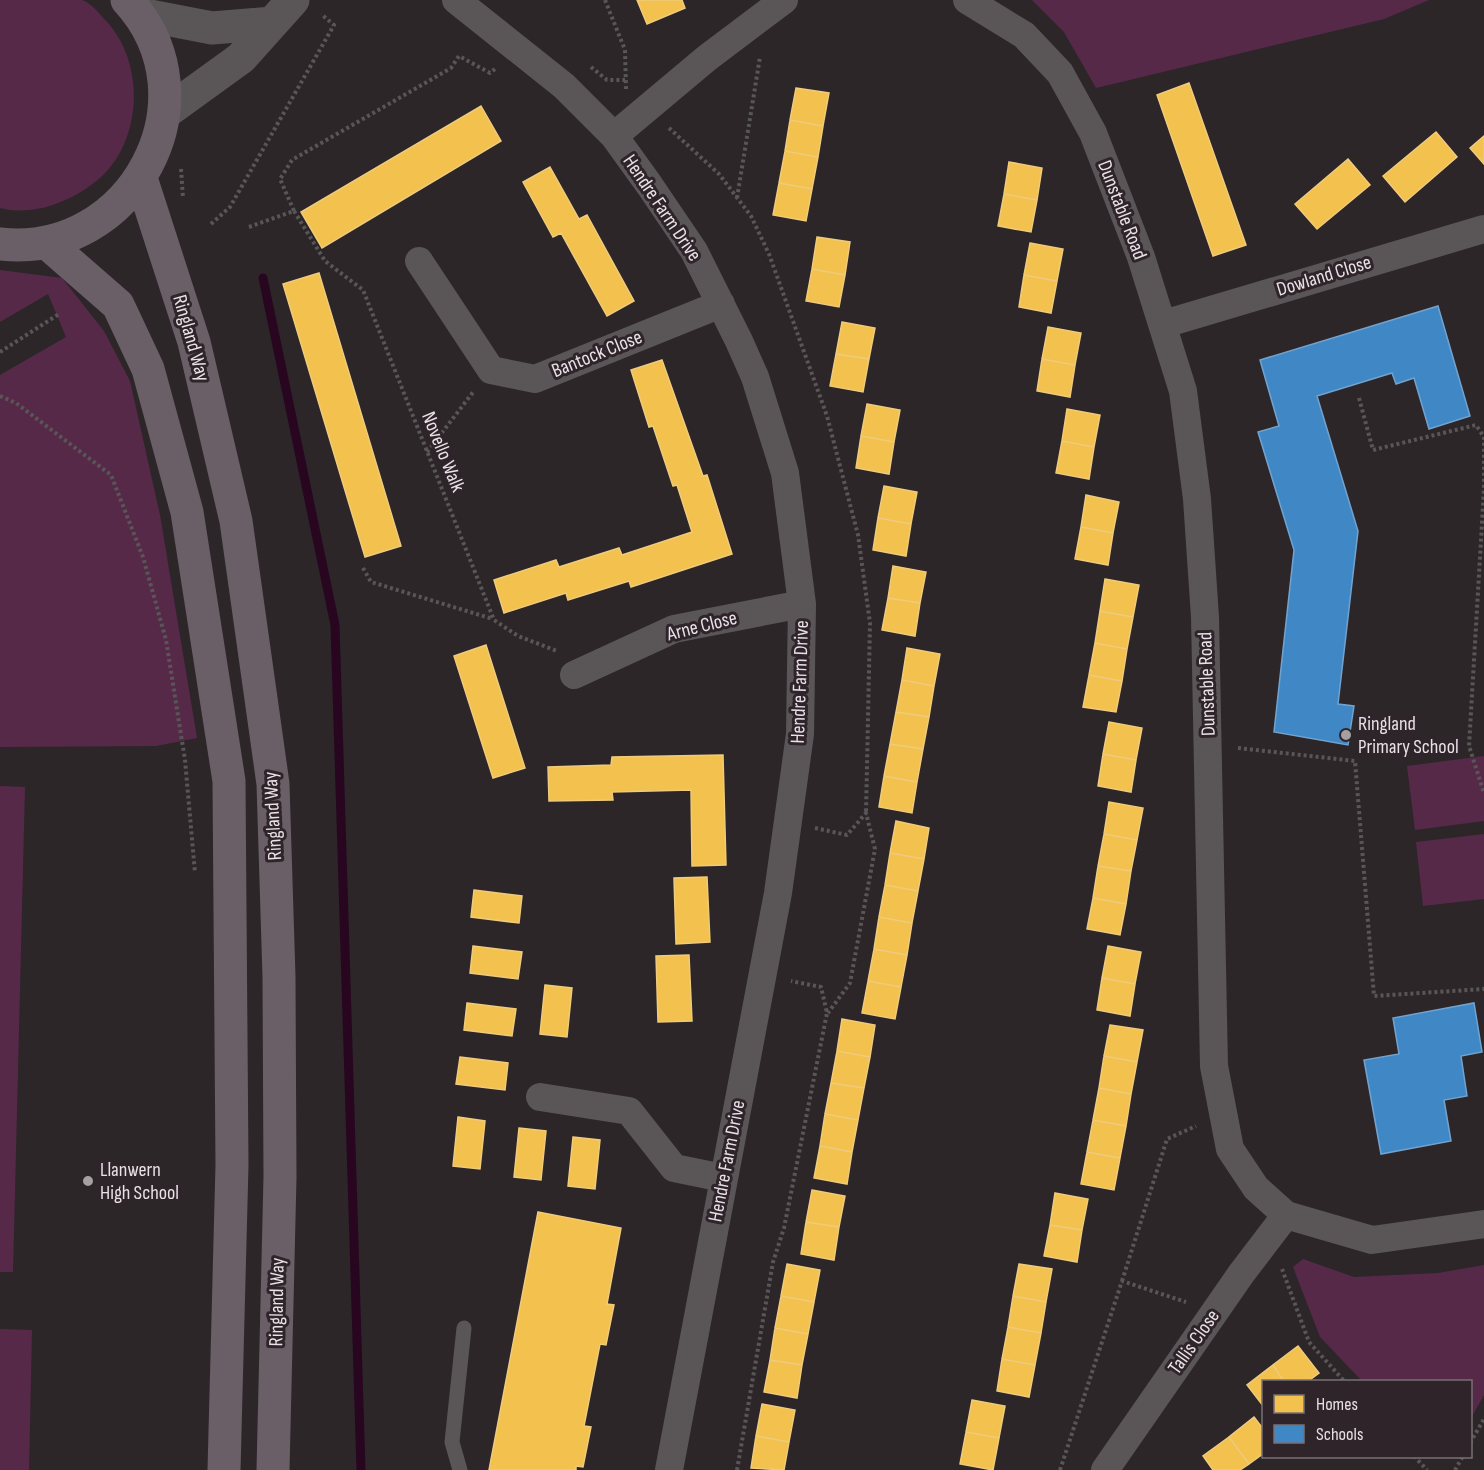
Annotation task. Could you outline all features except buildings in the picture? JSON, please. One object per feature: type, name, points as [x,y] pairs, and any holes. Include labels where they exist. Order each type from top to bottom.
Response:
[{"type":"main road","points":[[0,244],[15,246],[47,243],[84,230],[116,208],[141,178],[157,147],[165,113],[164,79],[156,45],[134,7]]},
{"type":"main road","name":"Ringland Way","points":[[141,178],[194,342],[236,521],[273,784],[279,977],[280,1177],[273,1470]]},
{"type":"main road","points":[[47,243],[118,304],[148,369],[187,512],[229,781],[232,1165],[224,1470]]},
{"type":"street","name":"Hendre Farm Drive","points":[[456,0],[622,129],[694,251],[721,304],[755,377],[785,473],[802,604],[800,734],[788,823],[762,976],[669,1470]]},
{"type":"street","points":[[622,129],[783,0]]},
{"type":"street","name":"Dunstable Road","points":[[967,0],[1024,35],[1060,73],[1093,133],[1164,324],[1183,391],[1197,499],[1205,617],[1214,1066],[1230,1149],[1278,1226],[1372,1240],[1484,1224]]},
{"type":"street","points":[[134,7],[212,28],[294,11]]},
{"type":"street","points":[[165,113],[241,58],[294,11]]},
{"type":"street","name":"Dowland Close","points":[[1164,324],[1484,229]]},
{"type":"street","points":[[419,261],[491,370]]},
{"type":"street","name":"Bantock Close","points":[[491,370],[536,379],[721,304]]},
{"type":"street","name":"Arne Close","points":[[584,670],[674,629],[802,604]]},
{"type":"street","points":[[540,1097],[629,1112],[674,1168],[723,1178]]},
{"type":"street","name":"Tallis Close","points":[[1105,1470],[1215,1311],[1278,1226]]},
{"type":"lane","points":[[460,1470],[452,1442],[464,1328]]},
{"type":"path","points":[[606,0],[625,50],[622,129]]},
{"type":"path","points":[[211,224],[230,207],[334,25],[294,11]]},
{"type":"path","name":"Novello Walk","points":[[494,620],[363,290],[324,261],[294,211],[280,179],[292,160],[452,68],[459,56],[490,73],[519,49]]},
{"type":"path","points":[[737,198],[761,50],[753,57]]},
{"type":"path","points":[[677,122],[669,129],[719,174],[751,216],[773,265],[827,416],[858,535],[870,623],[866,813],[875,849],[850,983],[828,1013],[784,1228],[773,1262],[737,1470]]},
{"type":"path","points":[[249,227],[294,211]]},
{"type":"path","points":[[0,352],[60,314]]},
{"type":"path","points":[[427,452],[491,370]]},
{"type":"path","points":[[0,396],[16,403],[111,475],[143,557],[166,640],[185,760],[195,875]]},
{"type":"path","points":[[1359,398],[1373,450],[1476,425],[1484,437],[1484,489],[1469,746],[1484,793]]},
{"type":"path","points":[[363,568],[371,582],[494,620],[519,636],[584,670]]},
{"type":"path","points":[[1209,745],[1355,761],[1374,996],[1484,989]]},
{"type":"path","points":[[788,823],[847,835],[866,813]]},
{"type":"path","points":[[762,976],[821,987],[828,1013]]},
{"type":"path","points":[[1060,1470],[1167,1139],[1195,1125],[1200,1135]]},
{"type":"path","points":[[1278,1226],[1309,1342],[1343,1380]]},
{"type":"path","points":[[1122,1281],[1215,1311]]},
{"type":"path","points":[[1472,1440],[1484,1419]]},
{"type":"path","points":[[1416,1458],[1427,1470]]},
{"type":"shaded area","points":[[0,0],[82,0],[86,2],[109,24],[120,40],[133,78],[132,118],[119,155],[107,171],[78,194],[37,209],[0,208]]},
{"type":"shaded area","points":[[1032,0],[1429,0],[1384,19],[1096,88],[1064,32]]},
{"type":"shaded area","points":[[0,270],[62,278],[104,331],[130,381],[160,515],[197,738],[156,746],[0,747],[0,375],[66,337],[48,294],[0,322]]},
{"type":"shaded area","points":[[1484,756],[1484,821],[1415,830],[1407,766]]},
{"type":"shaded area","points":[[0,786],[25,787],[13,1272],[0,1272]]},
{"type":"shaded area","points":[[1484,834],[1484,899],[1423,906],[1416,842]]},
{"type":"shaded area","points":[[1303,1259],[1354,1277],[1438,1273],[1484,1265],[1484,1395],[1472,1416],[1472,1380],[1361,1380],[1320,1337],[1293,1267]]},
{"type":"shaded area","points":[[0,1329],[32,1330],[29,1470],[0,1470]]},
{"type":"waterway","points":[[263,278],[335,625],[361,1470]]},
{"type":"place","name":"Ringland Primary School","points":[[1346,735]]},
{"type":"place","name":"Llanwern High School","points":[[88,1181]]}]
